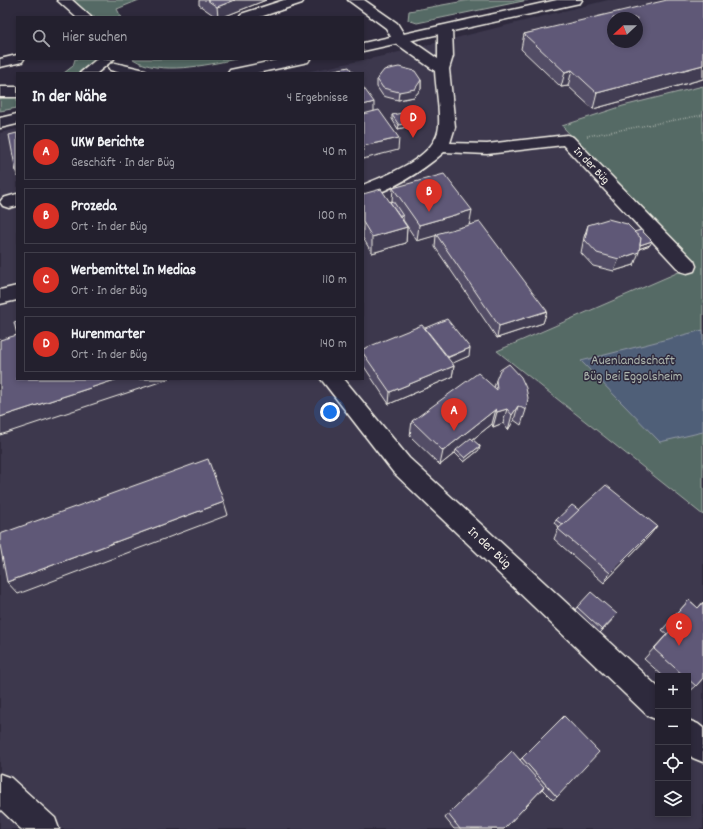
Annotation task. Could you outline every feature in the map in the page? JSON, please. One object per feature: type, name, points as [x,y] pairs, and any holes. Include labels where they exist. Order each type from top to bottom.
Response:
[{"type":"street","points":[[64,0],[83,16]]},
{"type":"street","points":[[355,0],[392,26],[400,39],[442,69]]},
{"type":"street","points":[[364,47],[575,0]]},
{"type":"street","points":[[249,16],[288,1]]},
{"type":"street","points":[[364,192],[401,175],[424,161],[440,147],[447,128],[442,69],[446,56],[445,29]]},
{"type":"street","points":[[0,63],[16,59]]},
{"type":"street","points":[[240,72],[298,60]]},
{"type":"street","points":[[90,72],[113,64],[137,72]]},
{"type":"street","points":[[0,92],[16,92]]},
{"type":"street","points":[[0,123],[16,120]]},
{"type":"street","name":"In der Büg","points":[[440,147],[455,150],[485,149],[567,140],[687,266]]},
{"type":"street","points":[[0,297],[16,293]]},
{"type":"street","name":"In der Büg","points":[[333,380],[401,465],[655,703]]},
{"type":"street","points":[[691,737],[703,748]]},
{"type":"street","points":[[0,789],[44,829]]},
{"type":"path","points":[[567,140],[703,115]]},
{"type":"shaded area","points":[[608,0],[703,0],[703,829],[0,829],[0,133],[16,129],[16,380],[364,380],[364,72],[306,72],[364,60]]},
{"type":"green space","points":[[71,0],[139,0],[117,9],[120,16],[90,16]]},
{"type":"green space","points":[[470,0],[528,0],[417,23],[408,20],[409,11]]},
{"type":"green space","points":[[75,60],[96,60],[99,72],[65,72],[73,66]]},
{"type":"green space","points":[[135,60],[231,60],[183,68],[156,67]]},
{"type":"green space","name":"Auenlandschaft Büg bei Eggolsheim","points":[[703,86],[703,515],[497,351],[695,265],[562,126],[623,106]]},
{"type":"green space","points":[[16,87],[16,108],[0,111],[0,94]]},
{"type":"water","points":[[703,330],[703,432],[660,442],[581,361]]},
{"type":"building","points":[[207,0],[235,0],[217,7]]},
{"type":"building","points":[[667,0],[703,0],[703,65],[597,93],[572,70],[565,72],[524,34],[607,14],[607,48],[643,48],[643,12],[617,12]]},
{"type":"building","points":[[349,67],[352,72],[326,72]]},
{"type":"building","points":[[399,67],[415,71],[421,80],[415,89],[399,92],[383,88],[377,79],[384,70]]},
{"type":"building","points":[[364,88],[374,102],[364,105]]},
{"type":"building","points":[[379,110],[399,138],[364,146],[364,114]]},
{"type":"building","points":[[407,112],[414,121],[399,125],[392,115]]},
{"type":"building","points":[[16,133],[16,172],[9,135]]},
{"type":"building","points":[[444,174],[472,210],[419,225],[393,188]]},
{"type":"building","points":[[381,189],[407,227],[372,237],[364,224],[364,194]]},
{"type":"building","points":[[393,201],[403,216],[400,216],[390,202]]},
{"type":"building","points":[[608,219],[627,224],[641,238],[639,252],[619,259],[597,253],[585,240],[588,225]]},
{"type":"building","points":[[480,222],[547,311],[499,326],[436,234]]},
{"type":"building","points":[[641,230],[652,241],[640,245],[641,238],[634,232]]},
{"type":"building","points":[[447,319],[470,348],[448,357],[425,328]]},
{"type":"building","points":[[422,325],[454,366],[390,392],[364,354],[364,349]]},
{"type":"building","points":[[16,335],[16,380],[115,380],[0,417],[0,340]]},
{"type":"building","points":[[509,364],[521,377],[526,388],[528,398],[526,410],[518,406],[512,415],[507,409],[497,412],[496,409],[443,451],[412,421],[478,373],[497,390],[496,380],[500,370]]},
{"type":"building","points":[[471,438],[480,446],[465,458],[456,450]]},
{"type":"building","points":[[208,459],[224,502],[7,582],[0,545],[0,534]]},
{"type":"building","points":[[606,485],[657,526],[610,573],[558,529]]},
{"type":"building","points":[[572,505],[579,510],[563,525],[556,520]]},
{"type":"building","points":[[591,592],[617,614],[602,630],[577,607]]},
{"type":"building","points":[[689,600],[698,608],[703,603],[703,678],[696,686],[691,682],[691,673],[681,673],[654,649],[677,623],[672,619]]},
{"type":"building","points":[[564,716],[599,752],[557,797],[522,758]]},
{"type":"building","points":[[512,751],[544,787],[504,829],[460,829],[448,814]]},
{"type":"place","name":"Hurenmarter","points":[[413,138]]},
{"type":"place","name":"Prozeda","points":[[429,212]]},
{"type":"place","name":"UKW Berichte","points":[[454,431]]},
{"type":"place","name":"Werbemittel In Medias","points":[[679,646]]}]
